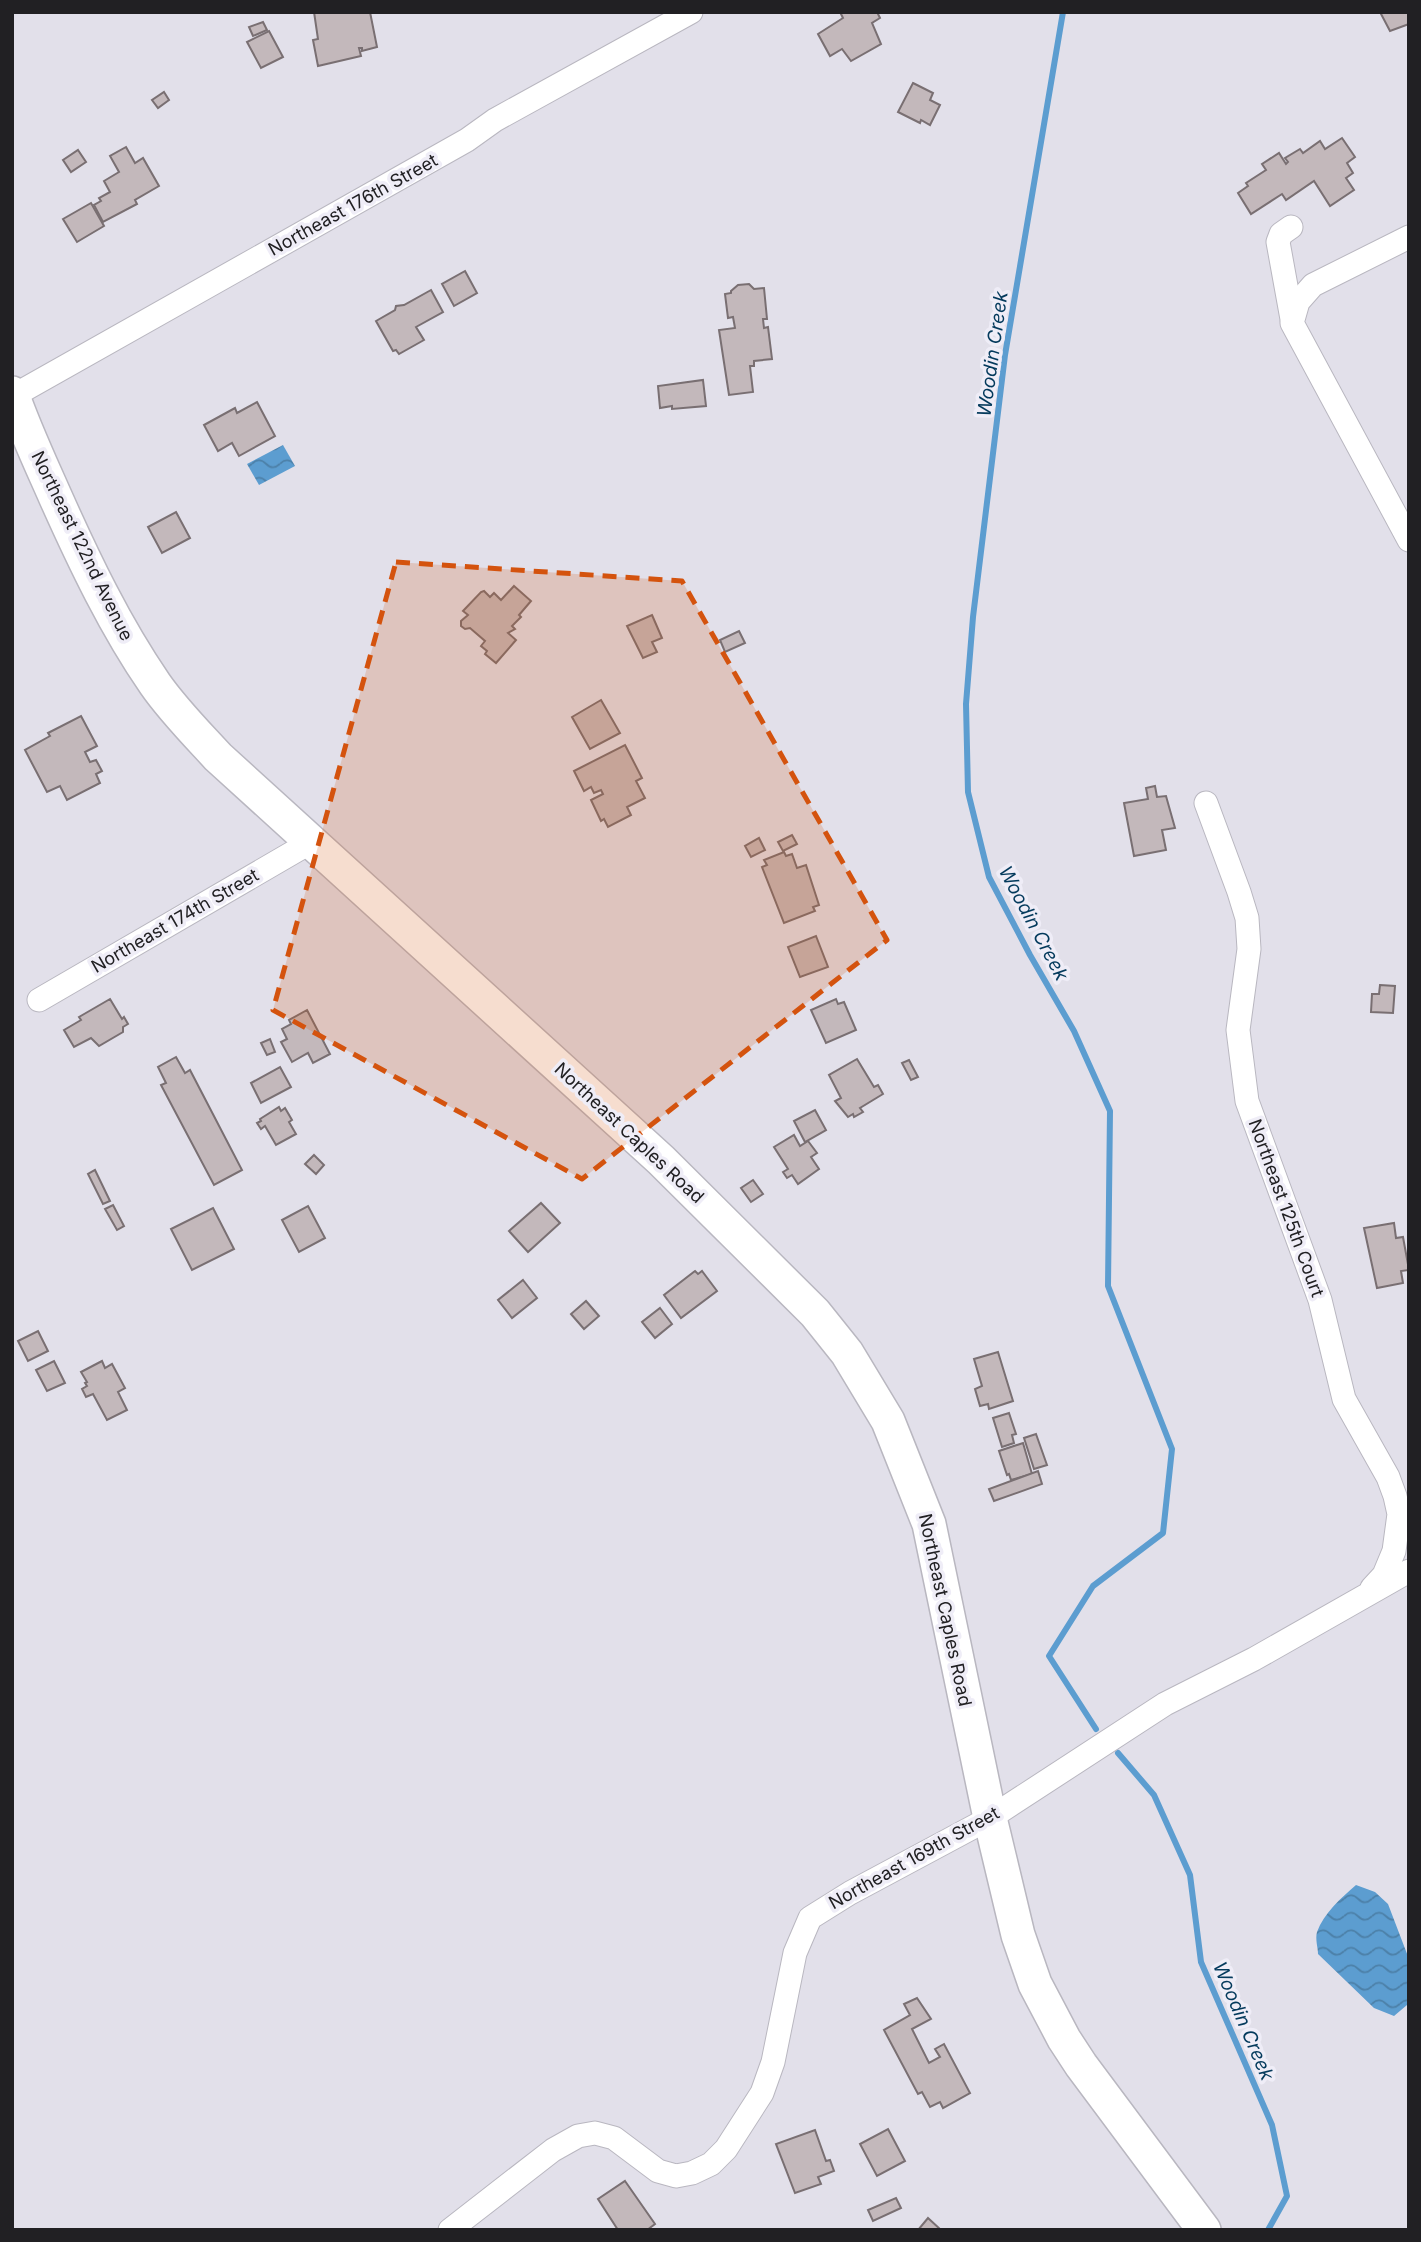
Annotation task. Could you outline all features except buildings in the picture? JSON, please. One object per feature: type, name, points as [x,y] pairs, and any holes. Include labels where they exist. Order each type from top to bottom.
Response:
[{"type":"main road","name":"Northeast 122nd Avenue","points":[[13,394],[36,454],[86,562],[130,645],[157,686],[183,720],[218,757],[311,842]]},
{"type":"main road","name":"Northeast Caples Road","points":[[311,842],[660,1160],[815,1313],[847,1353],[888,1422],[929,1524],[990,1818],[1018,1935],[1035,1984],[1048,2012],[1081,2065],[1204,2230]]},
{"type":"street","name":"Northeast 176th Street","points":[[13,394],[454,147],[495,120],[691,12]]},
{"type":"street","points":[[1291,227],[1281,234],[1279,242],[1292,323],[1409,540]]},
{"type":"street","points":[[1292,323],[1298,302],[1313,285],[1409,237]]},
{"type":"street","name":"Northeast 125th Court","points":[[1206,803],[1240,892],[1247,918],[1249,949],[1238,1030],[1247,1101],[1320,1300],[1344,1399],[1388,1477],[1399,1514],[1395,1551],[1384,1575],[1365,1596]]},
{"type":"street","name":"Northeast 174th Street","points":[[38,1000],[311,842]]},
{"type":"street","name":"Northeast 169th Street","points":[[450,2230],[557,2147],[578,2136],[595,2133],[614,2138],[658,2171],[676,2176],[692,2174],[711,2164],[726,2149],[762,2093],[773,2062],[795,1954],[810,1918],[850,1893],[990,1818],[1165,1704],[1254,1659],[1409,1571]]},
{"type":"highlighted area","points":[[396,562],[682,581],[887,940],[582,1179],[273,1010]]},
{"type":"water","points":[[283,445],[295,466],[259,485],[247,464]]},
{"type":"water","points":[[1356,1885],[1375,1892],[1388,1904],[1409,1959],[1409,2001],[1394,2016],[1374,2008],[1318,1954],[1316,1935],[1320,1925],[1334,1906]]},
{"type":"waterway","name":"Woodin Creek","points":[[1063,12],[1005,355],[973,617],[966,704],[968,792],[989,877],[1074,1031],[1110,1111],[1108,1286],[1172,1449],[1163,1533],[1093,1586],[1049,1656],[1096,1729]]},
{"type":"waterway","name":"Woodin Creek","points":[[1118,1753],[1154,1795],[1190,1875],[1201,1962],[1272,2125],[1287,2196],[1268,2230]]}]
